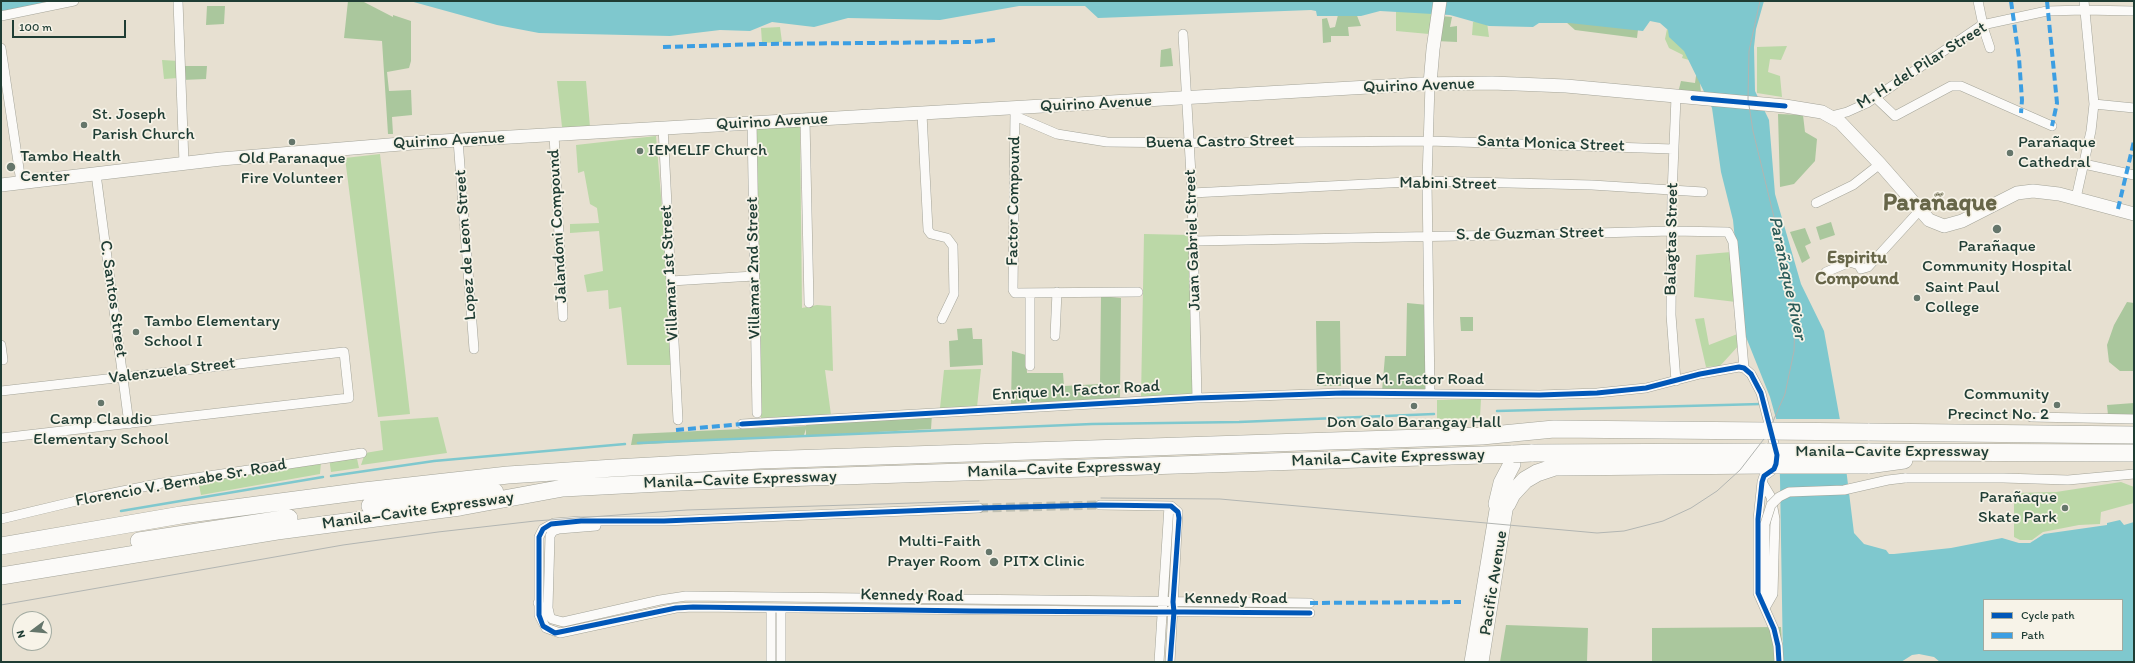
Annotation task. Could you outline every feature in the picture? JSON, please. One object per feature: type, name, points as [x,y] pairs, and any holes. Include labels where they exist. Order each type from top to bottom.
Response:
[{"type":"highway","name":"Manila–Cavite Expressway","points":[[1,546],[181,515],[508,475],[716,462],[1482,436],[1554,429],[2134,435]]},
{"type":"highway","points":[[1533,448],[1558,438],[1673,436],[1767,431]]},
{"type":"highway","name":"Manila–Cavite Expressway","points":[[1,576],[254,534],[460,507],[563,488],[727,479],[1512,459],[1533,448],[1766,458],[1868,458],[1943,452],[2134,454]]},
{"type":"highway","points":[[1502,504],[1524,480],[1537,472],[1555,467],[1766,458]]},
{"type":"highway","points":[[1502,504],[1502,483],[1512,459]]},
{"type":"highway","points":[[1,558],[46,554],[216,527],[460,494],[563,488]]},
{"type":"highway","points":[[1,567],[46,554],[283,502]]},
{"type":"main road","points":[[1430,84],[1440,1]]},
{"type":"main road","name":"Quirino Avenue","points":[[1,185],[184,163],[381,145],[752,122],[922,114],[1015,112],[1186,98],[1430,84],[1533,84],[1785,106],[1813,110],[1831,116],[1840,122],[1880,164],[1929,220],[1944,226],[1962,221],[2017,193],[2033,191],[2076,198],[2134,214]]},
{"type":"main road","name":"Pacific Avenue","points":[[1471,662],[1502,504]]},
{"type":"main road","name":"Pacific Avenue","points":[[1482,662],[1502,504]]},
{"type":"street","points":[[1,16],[74,1]]},
{"type":"street","points":[[178,1],[184,163]]},
{"type":"street","points":[[1978,1],[1982,25],[1990,48]]},
{"type":"street","points":[[2076,198],[2091,130],[2094,104],[2084,5]]},
{"type":"street","name":"M. H. del Pilar Street","points":[[1831,116],[1847,112],[1875,97],[1982,25],[2029,14],[2084,5],[2134,11]]},
{"type":"street","name":"Juan Gabriel Street","points":[[1183,34],[1194,240],[1196,398]]},
{"type":"street","points":[[1,48],[21,182]]},
{"type":"street","points":[[1430,84],[1427,181],[1430,394]]},
{"type":"street","points":[[1875,97],[1895,116],[1951,86],[1961,86],[2052,126]]},
{"type":"street","name":"Balagtas Street","points":[[1676,97],[1671,230],[1671,315],[1676,381]]},
{"type":"street","points":[[2094,104],[2134,108]]},
{"type":"street","name":"Buena Castro Street","points":[[1015,112],[1057,134],[1107,142],[1189,143],[1429,140]]},
{"type":"street","name":"Factor Compound","points":[[1015,112],[1013,290],[1015,293],[1030,293]]},
{"type":"street","points":[[922,114],[928,230],[931,234],[946,238],[953,246],[954,294],[942,319]]},
{"type":"street","points":[[805,120],[809,303]]},
{"type":"street","name":"Villamar 2nd Street","points":[[752,122],[757,413]]},
{"type":"street","name":"Villamar 1st Street","points":[[663,127],[678,420]]},
{"type":"street","name":"Jalandoni Compound","points":[[554,134],[563,317]]},
{"type":"street","name":"Lopez de Leon Street","points":[[458,140],[474,349]]},
{"type":"street","name":"Santa Monica Street","points":[[1429,140],[1673,149]]},
{"type":"street","points":[[1816,203],[1852,185],[1880,164]]},
{"type":"street","points":[[2084,164],[2134,175]]},
{"type":"street","name":"C. Santos Street","points":[[96,174],[129,424]]},
{"type":"street","name":"Mabini Street","points":[[1192,193],[1427,181],[1592,185],[1703,192]]},
{"type":"street","points":[[1826,272],[1850,262],[1859,265],[1861,269],[1868,267],[1920,210]]},
{"type":"street","name":"S. de Guzman Street","points":[[1194,240],[1560,234],[1671,230],[1725,231],[1730,233],[1736,275],[1744,368]]},
{"type":"street","points":[[671,281],[754,276]]},
{"type":"street","points":[[1055,336],[1057,292]]},
{"type":"street","points":[[1030,366],[1030,293],[1138,292]]},
{"type":"street","points":[[1,345],[3,360]]},
{"type":"street","name":"Valenzuela Street","points":[[1,391],[344,352],[349,398],[129,424]]},
{"type":"street","name":"Enrique M. Factor Road","points":[[742,424],[1196,398],[1343,393],[1540,395],[1597,393],[1633,390],[1676,381],[1700,374],[1739,367],[1744,368]]},
{"type":"street","points":[[1744,368],[1751,374],[1761,393],[1777,455],[1774,469],[1764,476],[1762,482],[1758,519],[1758,593],[1776,637],[1778,662]]},
{"type":"street","points":[[2031,418],[2134,419]]},
{"type":"street","points":[[1,438],[129,424]]},
{"type":"street","name":"Florencio V. Bernabe Sr. Road","points":[[1,520],[93,497],[148,486],[362,453]]},
{"type":"street","points":[[1765,608],[1766,524],[1771,505],[1779,497],[1789,492],[1844,490],[1888,480],[1905,478],[2068,480],[2134,474]]},
{"type":"street","points":[[1762,482],[1771,497],[1776,519],[1773,594],[1765,608]]},
{"type":"street","points":[[1100,505],[1169,506],[1176,509],[1179,514],[1170,662]]},
{"type":"street","points":[[1159,662],[1169,506]]},
{"type":"street","points":[[550,617],[538,603],[539,540],[540,534],[546,527],[554,523],[581,521],[647,521],[979,508]]},
{"type":"street","points":[[550,617],[548,608],[549,542],[554,531],[647,521]]},
{"type":"street","name":"Kennedy Road","points":[[550,617],[557,621],[567,622],[660,600],[686,596],[1310,603]]},
{"type":"street","points":[[971,611],[972,599]]},
{"type":"street","points":[[1061,600],[1061,611]]},
{"type":"street","name":"Kennedy Road","points":[[538,603],[539,615],[543,626],[552,632],[560,633],[680,608],[1310,613]]},
{"type":"street","points":[[771,608],[771,662]]},
{"type":"street","points":[[781,608],[781,662]]},
{"type":"green space","points":[[348,1],[362,1],[393,17],[393,15],[411,21],[411,61],[409,68],[387,72],[389,91],[411,90],[412,115],[392,117],[393,134],[388,134],[382,41],[344,38]]},
{"type":"green space","points":[[207,6],[225,6],[224,24],[206,25]]},
{"type":"green space","points":[[1396,6],[1432,13],[1429,34],[1396,31]]},
{"type":"green space","points":[[1356,13],[1361,26],[1348,27],[1349,36],[1331,36],[1331,42],[1323,43],[1322,19],[1327,18],[1330,28],[1335,27],[1338,15]]},
{"type":"green space","points":[[1441,16],[1452,17],[1450,27],[1457,26],[1457,42],[1436,41]]},
{"type":"green space","points":[[1639,21],[1637,38],[1575,30],[1566,22]]},
{"type":"green space","points":[[1473,22],[1487,22],[1489,37],[1472,35]]},
{"type":"green space","points":[[780,27],[782,42],[762,43],[761,28]]},
{"type":"green space","points":[[1667,29],[1687,48],[1696,62],[1682,58],[1683,55],[1669,48],[1665,39]]},
{"type":"green space","points":[[1787,46],[1781,60],[1770,59],[1768,72],[1780,76],[1782,97],[1757,93],[1757,47]]},
{"type":"green space","points":[[1171,48],[1173,66],[1160,67],[1161,50]]},
{"type":"green space","points":[[162,60],[179,61],[178,78],[164,79]]},
{"type":"green space","points":[[1698,62],[1701,93],[1678,93],[1681,81],[1695,83]]},
{"type":"green space","points":[[183,66],[207,66],[206,79],[182,80]]},
{"type":"green space","points":[[557,81],[586,81],[590,127],[562,127]]},
{"type":"green space","points":[[1778,114],[1803,115],[1805,132],[1817,139],[1815,161],[1794,184],[1780,187]]},
{"type":"green space","points":[[800,126],[802,308],[817,305],[831,306],[833,371],[825,370],[831,415],[761,418],[756,128]]},
{"type":"green space","points":[[656,136],[675,365],[627,365],[621,307],[609,309],[608,290],[587,292],[584,275],[603,271],[599,231],[570,233],[570,224],[599,223],[597,208],[590,204],[584,171],[578,173],[576,145]]},
{"type":"green space","points":[[380,154],[410,414],[378,417],[345,158]]},
{"type":"green space","points":[[1831,222],[1835,235],[1820,240],[1816,227]]},
{"type":"green space","points":[[1805,228],[1811,243],[1805,246],[1810,258],[1802,263],[1790,232]]},
{"type":"green space","points":[[1144,234],[1191,235],[1193,396],[1141,398]]},
{"type":"green space","points":[[1731,252],[1736,302],[1694,297],[1696,255]]},
{"type":"green space","points":[[1101,296],[1121,298],[1120,399],[1011,404],[1012,351],[1026,355],[1027,373],[1063,373],[1064,386],[1100,384]]},
{"type":"green space","points":[[2127,302],[2134,303],[2134,371],[2120,371],[2109,362],[2107,345],[2114,325]]},
{"type":"green space","points":[[1407,303],[1428,305],[1428,391],[1382,391],[1385,356],[1406,356]]},
{"type":"green space","points":[[1460,317],[1473,317],[1473,331],[1461,331]]},
{"type":"green space","points":[[1704,318],[1709,345],[1740,333],[1740,344],[1720,366],[1706,367],[1695,319]]},
{"type":"green space","points":[[1316,321],[1340,321],[1341,386],[1317,386]]},
{"type":"green space","points":[[972,328],[973,339],[982,339],[983,365],[950,367],[949,341],[958,340],[957,329]]},
{"type":"green space","points":[[981,369],[977,407],[940,408],[944,370]]},
{"type":"green space","points":[[1481,399],[1480,418],[1437,419],[1437,400]]},
{"type":"green space","points":[[2134,403],[2134,415],[2108,415],[2107,405]]},
{"type":"green space","points":[[932,414],[931,429],[806,436],[806,429],[804,435],[631,445],[633,434],[806,426],[807,423]]},
{"type":"green space","points":[[438,417],[447,453],[361,465],[365,453],[383,450],[380,421]]},
{"type":"green space","points":[[356,454],[359,468],[331,472],[329,458]]},
{"type":"green space","points":[[321,462],[320,474],[201,495],[198,480]]},
{"type":"green space","name":"Parañaque Skate Park","points":[[2121,482],[2134,487],[2134,503],[2101,512],[2100,524],[2079,525],[2043,532],[2032,540],[2020,540],[2014,537],[2014,493],[2056,492]]},
{"type":"green space","points":[[1506,625],[1588,628],[1587,662],[1500,662]]},
{"type":"green space","points":[[1781,627],[1783,662],[1652,662],[1652,628]]},
{"type":"water","points":[[1,1],[66,1],[1,11]]},
{"type":"water","name":"Parañaque River","points":[[410,1],[1764,1],[1756,29],[1754,47],[1755,91],[1769,120],[1775,194],[1801,284],[1824,331],[1840,420],[1854,533],[1864,544],[1886,550],[1889,554],[1894,554],[1951,548],[2002,538],[2019,543],[2030,543],[2044,534],[2107,525],[2107,523],[2120,520],[2124,525],[2134,522],[2134,662],[1940,662],[1934,657],[1919,654],[1912,655],[1901,662],[1783,662],[1780,478],[1777,422],[1770,397],[1744,332],[1733,220],[1721,172],[1712,108],[1684,51],[1669,37],[1668,30],[1660,23],[1650,21],[1643,31],[1569,23],[1539,23],[1533,27],[1489,26],[1450,15],[1380,11],[1361,16],[1317,16],[1316,11],[1311,10],[1098,18],[1085,6],[1019,6],[940,20],[848,18],[814,27],[772,22],[750,31],[720,30],[670,36],[539,33],[497,25]]},
{"type":"pier","points":[[1774,419],[1841,419],[1848,468],[1778,468]]},
{"type":"waterway","points":[[1497,411],[1761,404]]},
{"type":"waterway","points":[[638,443],[1092,424],[1239,422],[1434,414]]},
{"type":"waterway","points":[[331,476],[434,461],[625,444]]},
{"type":"waterway","points":[[121,511],[323,477]]},
{"type":"tunnel","points":[[979,508],[1100,505]]},
{"type":"tram line","points":[[1101,498],[1220,499],[1597,533],[1624,531],[1663,521],[1691,508],[1717,491],[1740,470],[1767,435],[1785,394],[1794,351],[1795,321],[1792,291],[1753,131],[1748,99],[1749,51],[1760,1]]},
{"type":"tram line","points":[[1,605],[343,545],[535,521],[687,510],[979,501]]},
{"type":"marked path","points":[[2011,1],[2019,58],[2022,100],[2021,113]]},
{"type":"marked path","points":[[2047,1],[2057,103],[2052,126]]},
{"type":"marked path","points":[[663,47],[760,44],[972,42],[996,40]]},
{"type":"marked path","points":[[2118,209],[2134,141]]},
{"type":"marked path","points":[[676,430],[742,424]]},
{"type":"marked path","points":[[1310,603],[1461,602]]},
{"type":"cycle path","points":[[1693,98],[1785,106]]},
{"type":"cycle path","points":[[742,424],[1197,398],[1343,393],[1540,395],[1597,393],[1646,388],[1700,374],[1739,367],[1744,368],[1751,374],[1761,393],[1777,455],[1774,469],[1764,476],[1762,482],[1758,519],[1758,593],[1774,629],[1778,646],[1779,662]]},
{"type":"cycle path","points":[[1170,662],[1174,612],[1173,602],[1179,518],[1178,512],[1171,506],[1100,505],[979,508],[664,521],[581,521],[551,524],[543,529],[539,537],[539,615],[543,626],[555,633],[676,608],[693,607],[971,611],[1152,612],[1184,612],[1310,613]]},
{"type":"place","name":"St. Joseph Parish Church","points":[[84,125]]},
{"type":"place","name":"Old Paranaque Fire Volunteer","points":[[292,142]]},
{"type":"place","name":"IEMELIF Church","points":[[640,151]]},
{"type":"place","name":"Parañaque Cathedral","points":[[2010,153]]},
{"type":"place","name":"Tambo Health Center","points":[[11,167]]},
{"type":"place","name":"Parañaque Community Hospital","points":[[1997,229]]},
{"type":"place","name":"Saint Paul College","points":[[1917,298]]},
{"type":"place","name":"Tambo Elementary School I","points":[[136,332]]},
{"type":"place","name":"Camp Claudio Elementary School","points":[[101,403]]},
{"type":"place","name":"Community Precinct No. 2","points":[[2057,405]]},
{"type":"place","name":"Don Galo Barangay Hall","points":[[1414,406]]},
{"type":"place","name":"Parañaque Skate Park","points":[[2065,508]]},
{"type":"place","name":"Multi-Faith Prayer Room","points":[[989,552]]},
{"type":"place","name":"PITX Clinic","points":[[994,562]]},
{"type":"district","name":"Parañaque","points":[[1940,204]]},
{"type":"district","name":"Espiritu Compound","points":[[1857,268]]}]
